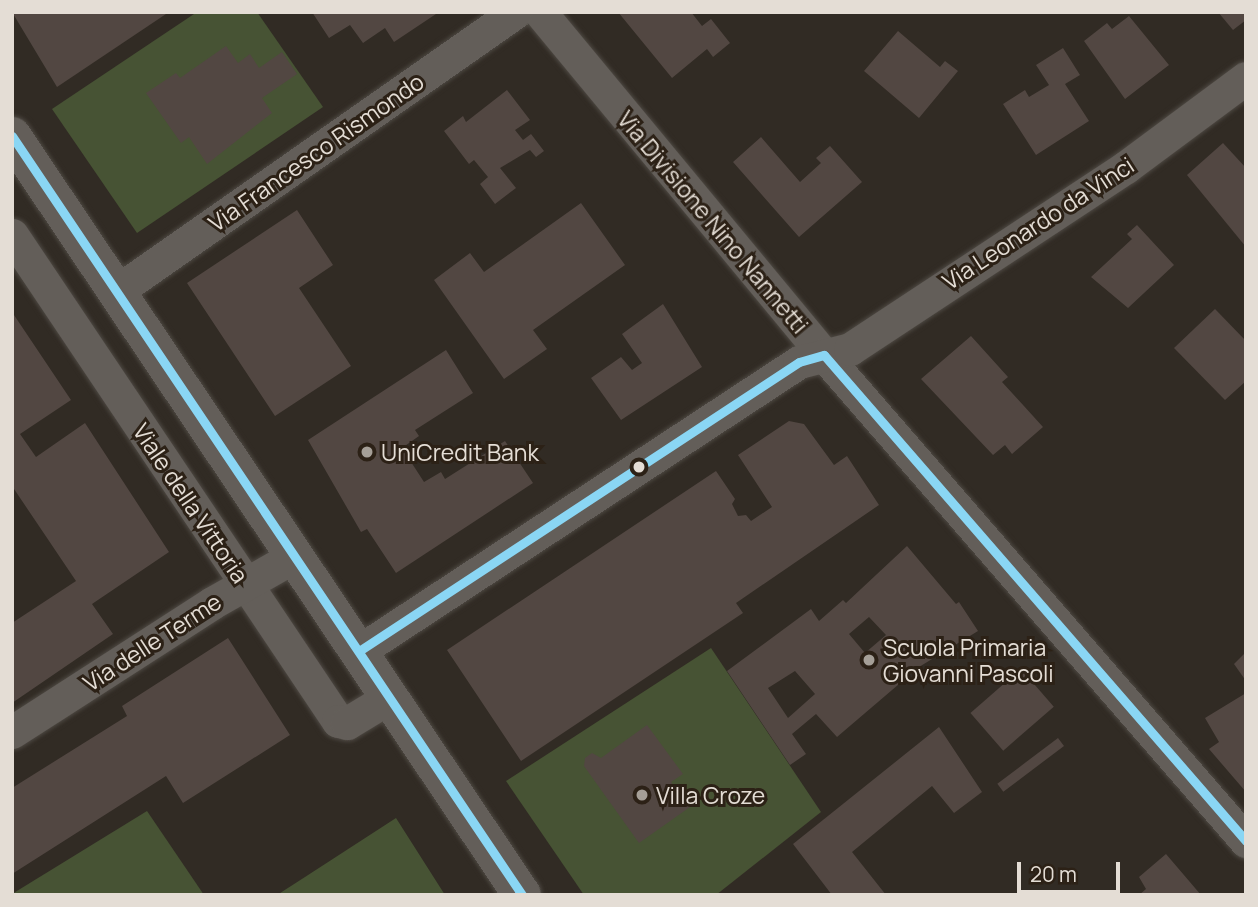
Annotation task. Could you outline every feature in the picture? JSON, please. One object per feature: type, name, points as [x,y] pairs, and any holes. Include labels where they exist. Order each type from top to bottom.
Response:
[{"type":"street","name":"Via Francesco Rismondo","points":[[117,291],[515,12]]},
{"type":"street","name":"Via Divisione Nino Nannetti","points":[[540,12],[824,355],[1246,841]]},
{"type":"street","name":"Via Leonardo da Vinci","points":[[359,651],[799,362],[853,347],[1126,167],[1246,78]]},
{"type":"street","points":[[12,136],[522,895]]},
{"type":"street","name":"Viale della Vittoria","points":[[12,235],[338,721],[347,723],[390,697]]},
{"type":"street","name":"Via delle Terme","points":[[12,732],[244,583],[295,556]]},
{"type":"green space","points":[[197,12],[257,12],[323,107],[137,233],[52,109]]},
{"type":"green space","points":[[711,648],[821,812],[716,895],[584,895],[506,781]]},
{"type":"green space","points":[[147,811],[204,895],[12,895],[12,894]]},
{"type":"green space","points":[[396,818],[445,895],[277,895],[305,877]]},
{"type":"building","points":[[12,12],[169,12],[57,87]]},
{"type":"building","points":[[312,12],[439,12],[394,42],[385,28],[363,43],[350,25],[329,38]]},
{"type":"building","points":[[618,12],[691,12],[702,26],[711,19],[730,43],[713,57],[707,49],[672,78]]},
{"type":"building","points":[[1218,12],[1246,12],[1246,20],[1233,30]]},
{"type":"building","points":[[1129,16],[1169,65],[1125,99],[1084,41],[1107,23],[1112,29]]},
{"type":"building","points":[[898,31],[940,67],[945,61],[958,71],[919,118],[864,71]]},
{"type":"building","points":[[226,46],[238,63],[250,54],[259,68],[282,52],[297,74],[262,98],[272,113],[207,164],[189,137],[181,143],[146,93],[176,73],[180,78]]},
{"type":"building","points":[[1063,48],[1080,75],[1065,84],[1089,121],[1036,155],[1003,104],[1025,90],[1029,97],[1049,85],[1036,65]]},
{"type":"building","points":[[507,90],[530,120],[515,130],[523,140],[531,134],[544,151],[536,157],[530,150],[500,168],[516,188],[495,204],[480,184],[488,177],[474,160],[469,164],[444,131],[463,116],[466,122]]},
{"type":"building","points":[[761,137],[800,182],[821,163],[816,158],[830,146],[862,182],[799,237],[733,162]]},
{"type":"building","points":[[1223,143],[1246,168],[1246,247],[1187,175]]},
{"type":"building","points":[[581,203],[625,265],[533,330],[547,349],[504,379],[434,280],[470,253],[484,272]]},
{"type":"building","points":[[297,210],[333,265],[299,288],[351,366],[275,416],[187,283]]},
{"type":"building","points":[[1137,225],[1174,265],[1128,308],[1091,277],[1132,239],[1127,234]]},
{"type":"building","points":[[663,304],[702,367],[621,420],[591,378],[621,357],[632,370],[642,363],[622,334]]},
{"type":"building","points":[[1215,309],[1246,341],[1246,381],[1225,400],[1174,348]]},
{"type":"building","points":[[12,312],[71,400],[20,434],[36,457],[85,423],[169,552],[92,604],[113,634],[12,703],[12,623],[76,581],[12,486]]},
{"type":"building","points":[[971,336],[1008,377],[1002,382],[1043,427],[1012,454],[1005,445],[993,455],[921,379]]},
{"type":"building","points":[[446,350],[473,393],[415,430],[419,436],[402,448],[424,482],[441,472],[445,479],[505,441],[533,483],[396,573],[367,529],[361,532],[308,440]]},
{"type":"building","points":[[789,421],[804,424],[834,465],[847,456],[879,505],[736,603],[743,613],[521,761],[447,650],[716,471],[735,499],[732,504],[738,516],[746,515],[751,521],[772,507],[738,455]]},
{"type":"building","points":[[907,546],[956,604],[959,602],[978,631],[919,667],[837,737],[816,714],[792,734],[806,754],[790,765],[727,671],[811,609],[819,621],[843,600],[846,603]],"holes":[[[869,617],[886,635],[865,653],[849,634]],[[795,671],[815,694],[788,718],[768,688]]]},
{"type":"building","points":[[228,638],[290,735],[183,803],[166,776],[12,874],[12,788],[127,716],[122,706]]},
{"type":"building","points":[[1246,652],[1246,681],[1234,664]]},
{"type":"building","points":[[1021,669],[1054,707],[1003,751],[970,713]]},
{"type":"building","points":[[1246,693],[1246,792],[1209,749],[1219,742],[1205,718]]},
{"type":"building","name":"Villa Croze","points":[[647,725],[683,774],[671,782],[690,807],[639,843],[584,766],[585,758],[592,753],[601,758]]},
{"type":"building","points":[[939,727],[982,792],[954,813],[932,786],[852,852],[886,895],[832,895],[793,844]]},
{"type":"building","points":[[1058,738],[1064,746],[1003,792],[997,784]]},
{"type":"building","points":[[1166,854],[1201,895],[1139,895],[1146,889],[1139,877]]},
{"type":"transit line","points":[[12,136],[522,895]]},
{"type":"transit line","points":[[359,651],[799,362],[824,355],[1246,841]]},
{"type":"place","name":"UniCredit Bank","points":[[367,452]]},
{"type":"place","name":"Scuola Primaria Giovanni Pascoli","points":[[869,660]]},
{"type":"place","name":"Villa Croze","points":[[642,795]]}]
